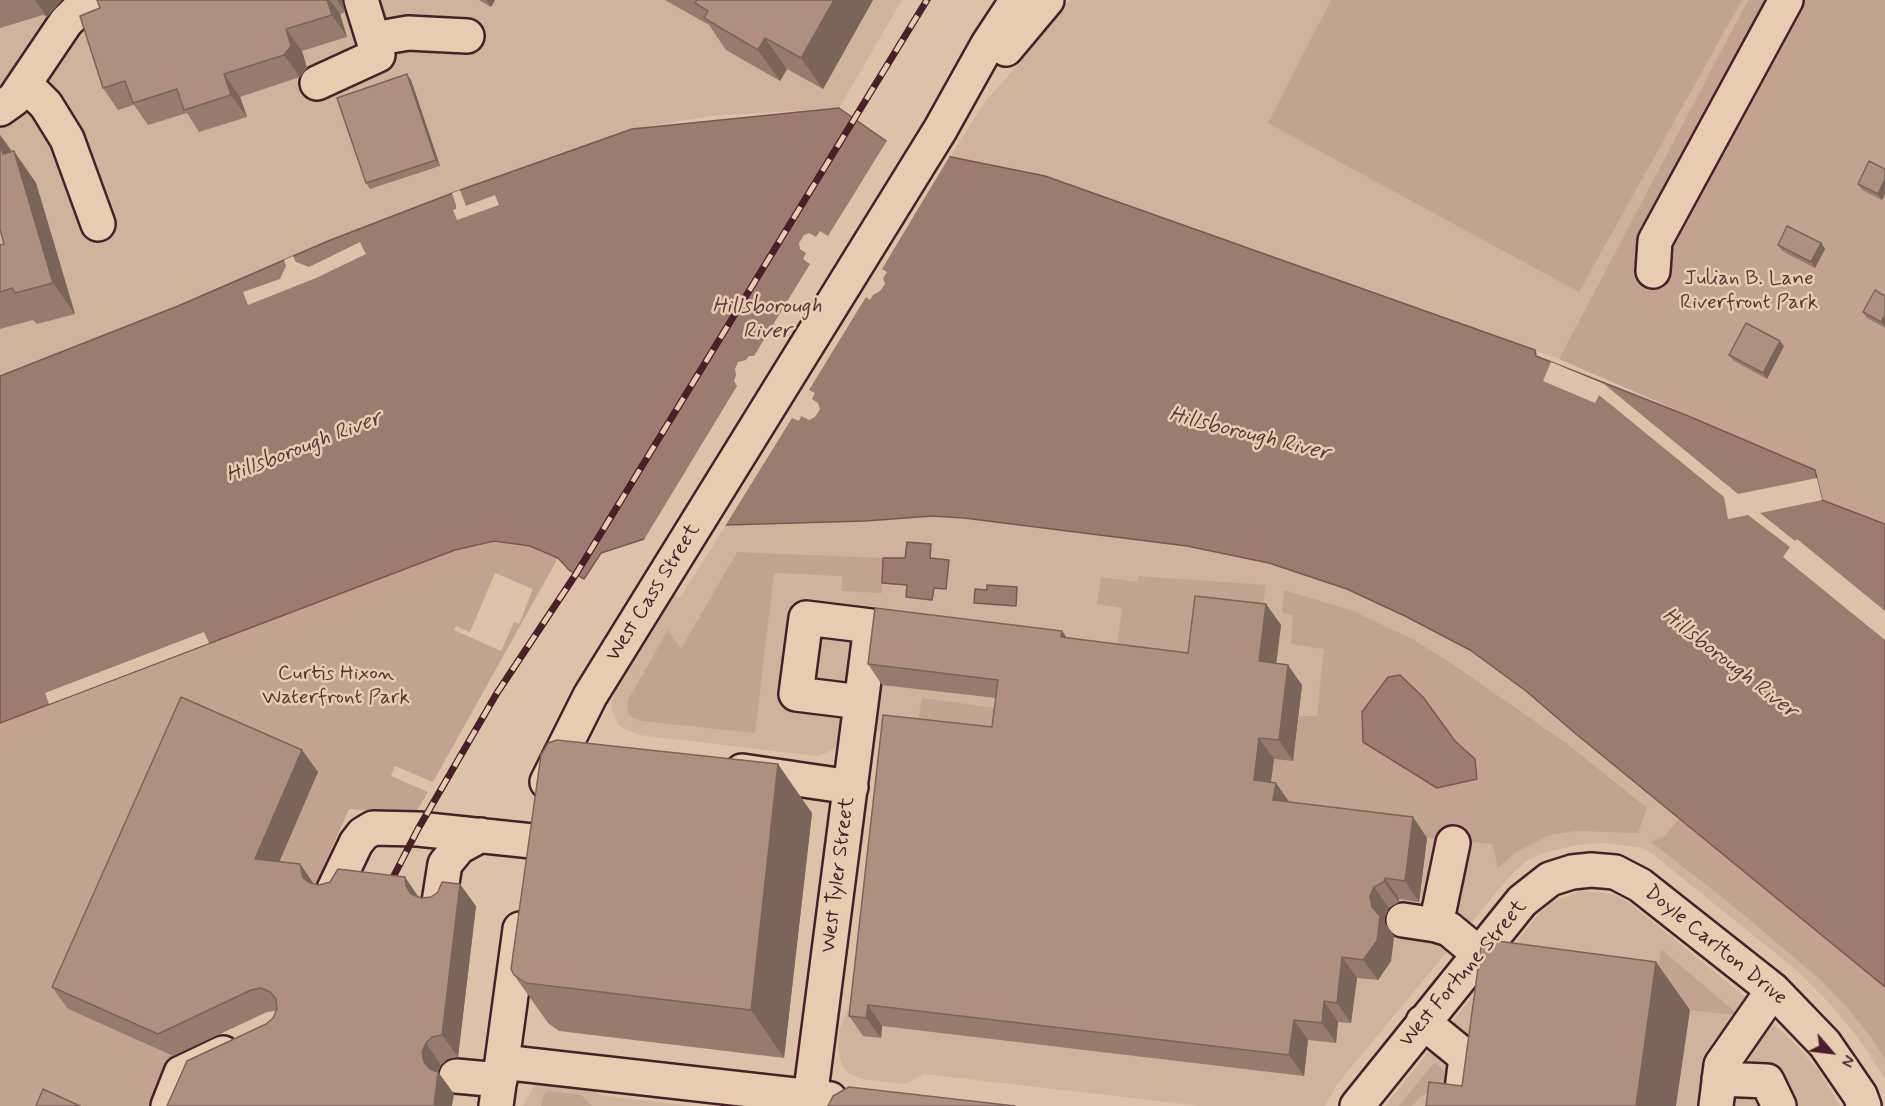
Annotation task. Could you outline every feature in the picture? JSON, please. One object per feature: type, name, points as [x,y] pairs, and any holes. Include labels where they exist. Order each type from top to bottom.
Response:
[{"type":"street","points":[[0,109],[14,99],[66,22],[88,0]]},
{"type":"street","points":[[317,83],[378,55],[361,0]]},
{"type":"street","name":"West Cass Street","points":[[499,1083],[537,814],[547,783],[565,745],[590,696],[940,130],[988,44],[1017,0]]},
{"type":"street","name":"West Cass Street","points":[[940,130],[987,69],[1016,39],[1047,0]]},
{"type":"street","points":[[1653,271],[1655,241],[1786,0]]},
{"type":"street","points":[[374,39],[408,33],[467,36]]},
{"type":"street","points":[[25,84],[46,105],[67,139],[98,224]]},
{"type":"street","points":[[851,787],[861,702]]},
{"type":"street","points":[[565,745],[598,751]]},
{"type":"street","name":"West Tyler Street","points":[[712,767],[851,787],[810,1102]]},
{"type":"street","points":[[334,889],[356,843],[363,834],[373,828],[418,829],[532,841]]},
{"type":"street","points":[[418,829],[433,845],[445,864]]},
{"type":"street","points":[[440,902],[445,864],[459,847],[481,835]]},
{"type":"street","points":[[1436,925],[1453,843]]},
{"type":"street","name":"West Fortune Street","points":[[1357,1106],[1522,901],[1551,879],[1572,872],[1590,870]]},
{"type":"street","name":"Doyle Carlton Drive","points":[[1590,870],[1615,873],[1640,885],[1773,990],[1824,1044],[1860,1095],[1864,1106]]},
{"type":"street","points":[[1402,920],[1449,929],[1479,954]]},
{"type":"street","points":[[1773,990],[1721,1065],[1717,1092],[1767,1081],[1779,1106]]},
{"type":"street","points":[[1423,1022],[1466,1057],[1459,1101]]},
{"type":"street","points":[[168,1106],[181,1073],[253,1039]]},
{"type":"street","points":[[456,1076],[499,1083],[810,1102],[861,1101]]},
{"type":"shaded area","points":[[0,0],[902,0],[839,108],[711,116],[632,129],[463,189],[328,241],[178,306],[0,376]]},
{"type":"shaded area","points":[[1070,0],[1748,0],[1559,359],[1045,176],[950,157],[986,100],[1017,66]]},
{"type":"shaded area","points":[[932,516],[1187,546],[1269,563],[1347,589],[1470,650],[1526,691],[1885,987],[1885,1079],[1859,1039],[1830,1004],[1796,970],[1650,852],[1642,848],[1603,843],[1577,845],[1546,852],[1528,860],[1510,876],[1338,1083],[1325,1106],[1201,1106],[924,1074],[905,1084],[862,1079],[848,1073],[842,1066],[838,1048],[840,1028],[856,989],[886,732],[842,726],[834,748],[816,756],[639,735],[619,726],[611,708],[614,693],[672,594],[680,598],[726,525],[865,521]]},
{"type":"shaded area","points":[[1580,891],[1612,894],[1627,901],[1744,996],[1799,1048],[1819,1071],[1840,1106],[1385,1106],[1538,915],[1552,902]]},
{"type":"shaded area","points":[[546,1079],[587,1082],[599,1095],[691,1106],[523,1106],[535,1084]]},
{"type":"green space","points":[[1331,0],[1742,0],[1579,292],[1268,123]]},
{"type":"green space","name":"Julian B. Lane Riverfront Park","points":[[1748,0],[1885,0],[1885,524],[1822,500],[1815,470],[1559,359]]},
{"type":"green space","name":"Curtis Hixon Waterfront Park","points":[[494,541],[530,546],[558,558],[433,782],[395,766],[391,776],[428,792],[415,814],[349,809],[315,886],[275,870],[318,772],[196,719],[68,1009],[175,1057],[166,1066],[149,1106],[0,1106],[0,723],[455,550]],"holes":[[[495,573],[533,589],[519,624],[514,622],[501,651],[454,630],[456,626],[470,632]]]},
{"type":"green space","points":[[737,552],[883,558],[882,593],[842,591],[842,576],[774,573],[755,733],[642,721],[632,717],[627,711],[628,700],[668,630],[681,649]]},
{"type":"green space","points":[[1139,576],[1266,585],[1260,622],[1204,657],[1115,663],[1122,608],[1097,604],[1101,577],[1137,582]]},
{"type":"green space","points":[[1284,590],[1353,611],[1414,640],[1566,743],[1647,808],[1638,833],[1576,831],[1549,835],[1515,853],[1498,868],[1492,844],[1427,838],[1268,801],[1274,759],[1293,761],[1299,716],[1317,716],[1324,649],[1291,644],[1293,615],[1282,613]],"holes":[[[1423,697],[1455,741],[1475,759],[1477,779],[1437,788],[1363,742]]]},
{"type":"green space","points":[[922,698],[1011,710],[1007,747],[915,737]]},
{"type":"green space","points":[[1679,818],[1885,987],[1885,1059],[1871,1037],[1821,980],[1727,901],[1651,842],[1665,836]]},
{"type":"green space","points":[[1661,949],[1740,1016],[1690,1010],[1649,962],[1659,963]]},
{"type":"green space","points":[[1436,1063],[1449,1077],[1448,1082],[1421,1096],[1412,1106],[1399,1106],[1433,1064]]},
{"type":"green space","points":[[548,1091],[581,1095],[592,1106],[541,1106],[543,1096]]},
{"type":"water","name":"Hillsborough River","points":[[839,108],[892,145],[1045,176],[1535,350],[1536,356],[1686,415],[1815,470],[1822,500],[1885,524],[1885,987],[1526,691],[1470,650],[1347,589],[1269,563],[1187,546],[932,516],[865,521],[726,525],[678,528],[601,553],[584,579],[569,570],[558,558],[530,546],[494,541],[455,550],[0,723],[0,376],[178,306],[328,241],[463,189],[632,129]]},
{"type":"water","points":[[907,542],[931,544],[930,558],[949,560],[946,589],[934,588],[932,600],[906,597],[907,585],[882,583],[883,558],[905,558]]},
{"type":"water","points":[[987,585],[1017,587],[1016,606],[974,603],[975,589],[987,590]]},
{"type":"water","points":[[1400,675],[1423,697],[1455,741],[1475,759],[1477,779],[1437,788],[1363,742],[1362,712],[1388,677]]},
{"type":"pier","points":[[888,139],[951,154],[882,269],[887,272],[883,278],[885,284],[870,300],[866,297],[809,390],[815,393],[812,399],[818,403],[820,409],[815,417],[809,420],[801,416],[799,421],[792,418],[724,528],[679,531],[642,543],[737,386],[734,381],[738,362],[754,356],[810,264],[803,259],[806,253],[800,249],[799,243],[804,235],[809,233],[816,237],[820,231],[828,236]]},
{"type":"pier","points":[[460,190],[466,206],[495,195],[499,205],[457,220],[453,210],[456,209],[456,205],[452,193]]},
{"type":"pier","points":[[360,242],[366,254],[316,278],[248,305],[243,292],[280,279],[286,266],[284,260],[293,256],[296,262],[309,267]]},
{"type":"pier","points":[[1551,362],[1604,384],[1738,494],[1817,478],[1822,500],[1760,513],[1795,541],[1797,539],[1885,611],[1885,640],[1783,557],[1790,547],[1748,515],[1728,519],[1724,497],[1599,395],[1595,403],[1543,381]]},
{"type":"pier","points":[[204,632],[209,643],[49,704],[45,693]]},
{"type":"building","points":[[97,0],[327,0],[332,15],[286,29],[291,46],[284,55],[224,74],[231,95],[184,110],[177,89],[133,103],[125,81],[103,88],[80,16],[100,8]]},
{"type":"building","points":[[697,0],[834,0],[801,58],[765,38],[758,50],[704,18],[708,11],[695,3]]},
{"type":"building","points":[[407,74],[436,160],[366,183],[337,98]]},
{"type":"building","points":[[0,144],[3,154],[14,151],[53,283],[15,293],[12,288],[0,292],[0,245],[4,244],[0,229]]},
{"type":"building","points":[[1869,161],[1885,169],[1885,179],[1878,194],[1858,184]]},
{"type":"building","points":[[1787,226],[1821,243],[1811,262],[1778,245]]},
{"type":"building","points":[[1875,290],[1885,296],[1885,315],[1881,322],[1863,312]]},
{"type":"building","points":[[1746,323],[1780,341],[1763,373],[1729,355]]},
{"type":"building","points":[[1195,596],[1266,604],[1259,661],[1288,665],[1279,740],[1259,738],[1254,780],[1276,783],[1273,800],[1413,817],[1405,881],[1385,878],[1384,882],[1374,887],[1370,896],[1372,907],[1380,916],[1377,941],[1363,960],[1342,957],[1337,1003],[1324,1001],[1322,1023],[1294,1020],[1289,1055],[868,1005],[866,1018],[849,1016],[883,715],[992,727],[998,680],[868,664],[875,608],[1062,631],[1061,637],[1188,653]]},
{"type":"building","points":[[181,697],[302,750],[255,859],[300,864],[303,878],[319,885],[330,882],[338,869],[405,877],[406,886],[411,894],[421,898],[431,897],[438,892],[442,882],[460,884],[442,1035],[432,1037],[422,1052],[424,1062],[430,1069],[438,1072],[434,1106],[167,1106],[187,1061],[266,1024],[273,1018],[277,1009],[276,999],[270,992],[261,988],[251,990],[158,1034],[52,987]]},
{"type":"building","points":[[557,740],[778,764],[751,1010],[526,983],[514,975],[511,969],[541,755],[548,743]]},
{"type":"building","points":[[1482,939],[1656,962],[1636,1106],[1426,1106],[1429,1082],[1462,1086]]},
{"type":"building","points":[[849,1087],[1015,1106],[828,1106],[833,1096]]},
{"type":"building","points":[[43,1089],[80,1106],[36,1106]]},
{"type":"railway","points":[[387,889],[418,829],[497,693],[576,574],[927,0]]}]
